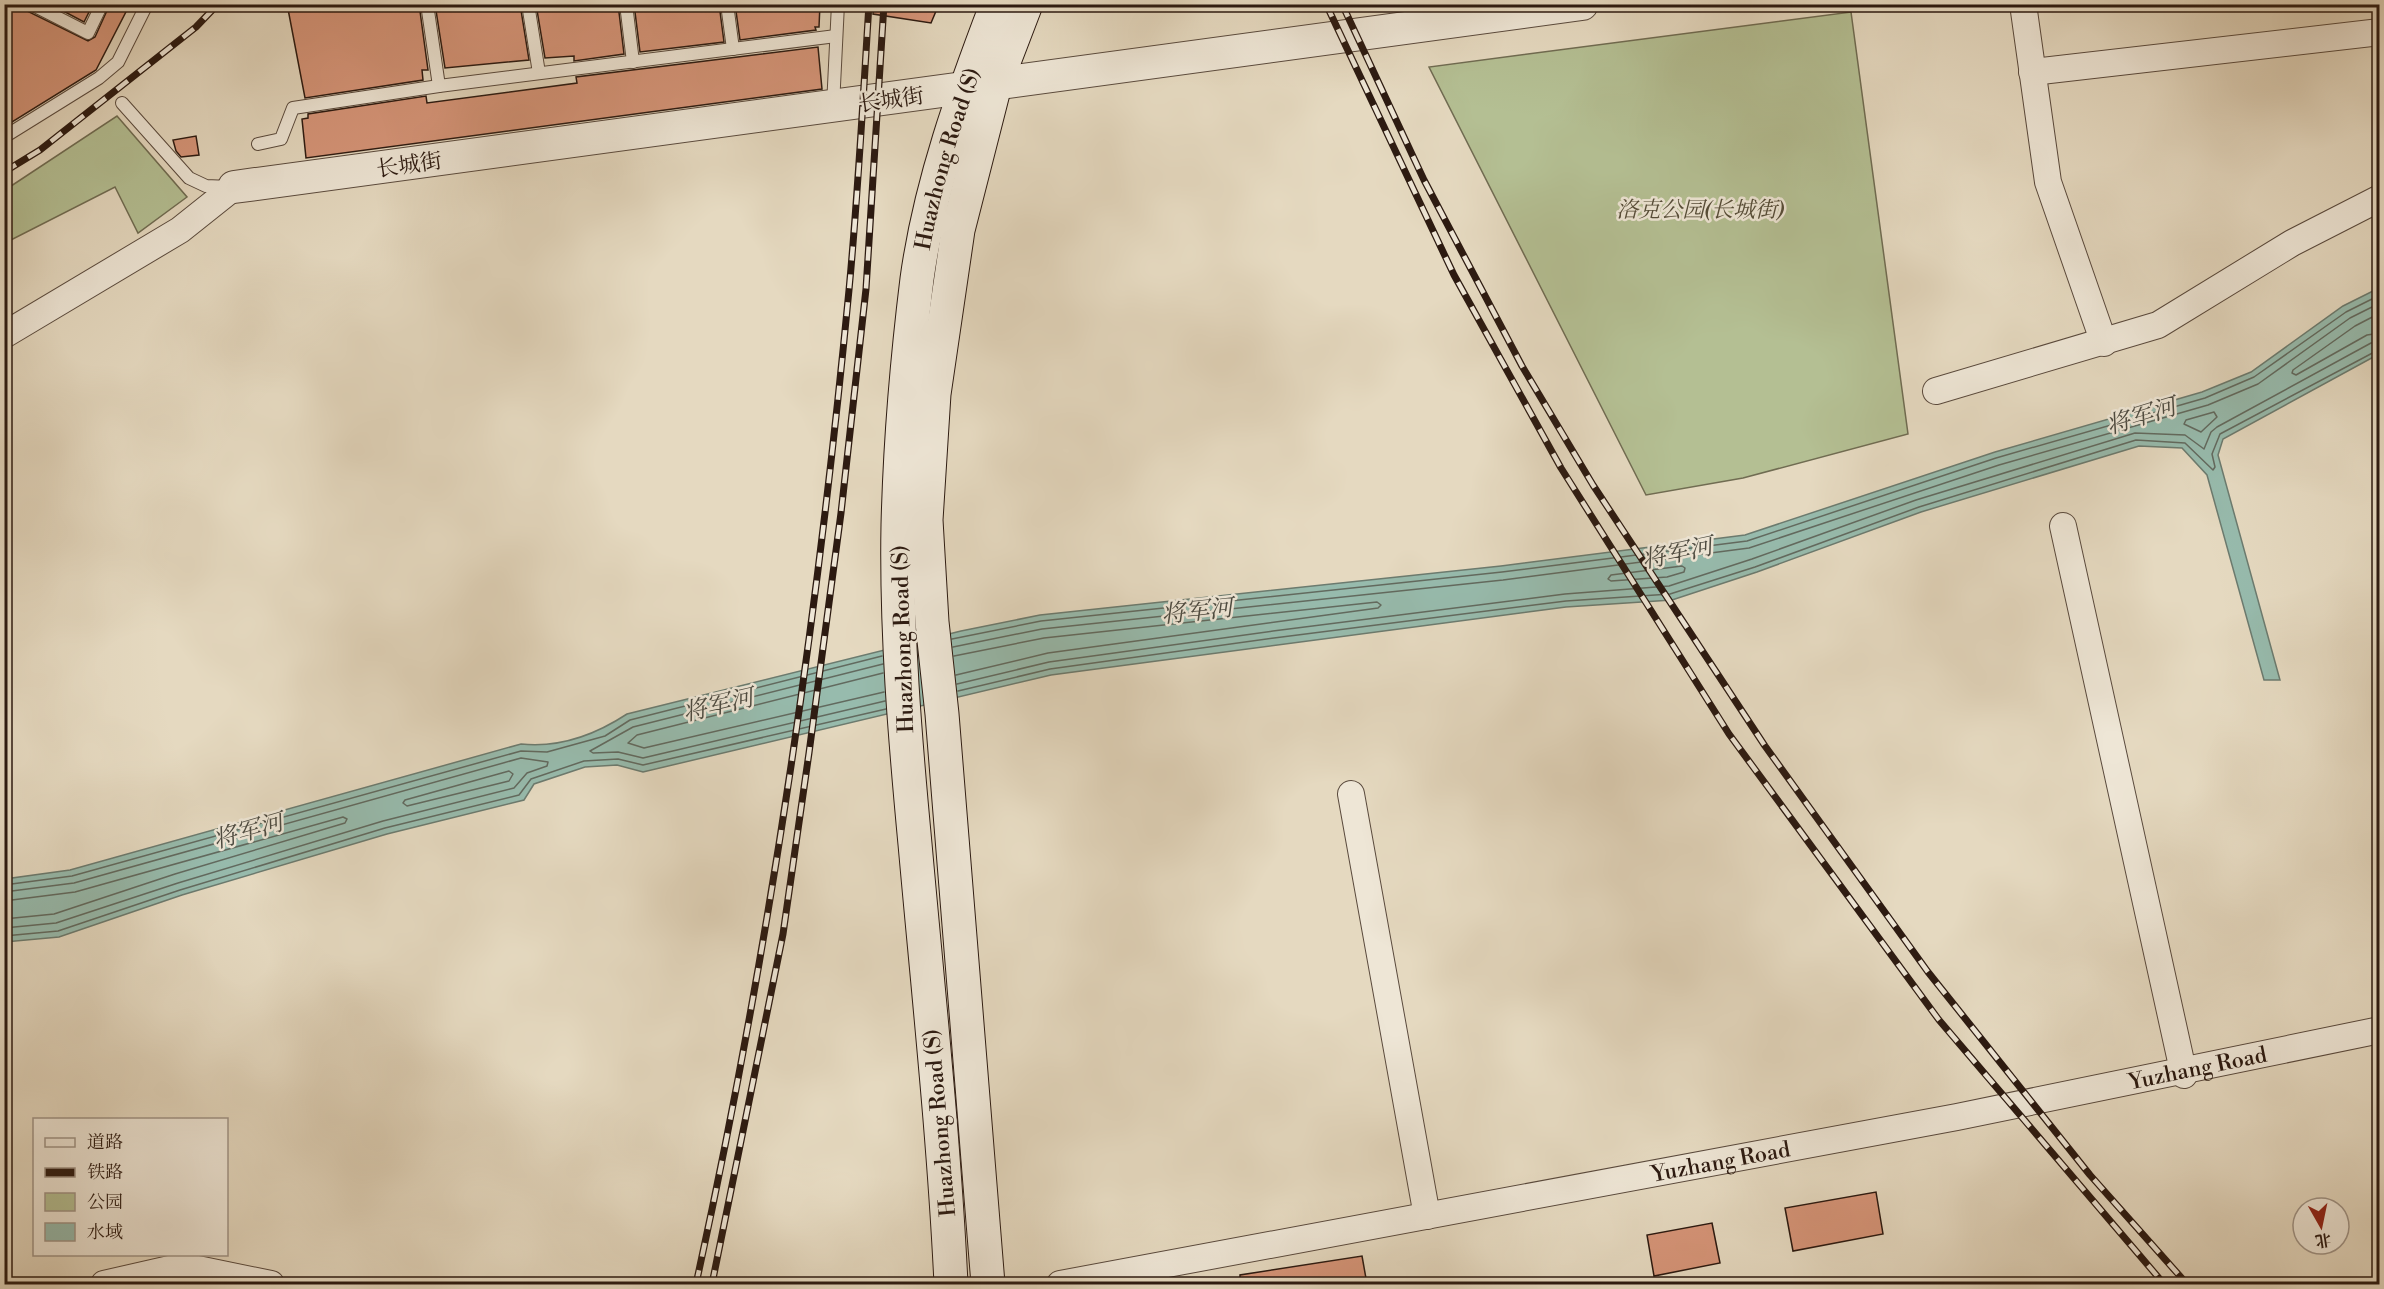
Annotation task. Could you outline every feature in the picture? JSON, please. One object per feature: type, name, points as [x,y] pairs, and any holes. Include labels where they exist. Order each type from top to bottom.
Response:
[{"type":"main road","name":"Huazhong Road (S)","points":[[980,87],[997,4]]},
{"type":"main road","name":"Huazhong Road (S)","points":[[988,1284],[942,714],[916,621],[899,513],[905,406],[918,276],[940,170],[980,87],[1026,4]]},
{"type":"main road","name":"Huazhong Road (S)","points":[[916,621],[905,730],[947,1200],[951,1284]]},
{"type":"street","name":"长城街","points":[[234,187],[1582,4]]},
{"type":"street","points":[[2023,4],[2048,182],[2104,343]]},
{"type":"street","points":[[2032,72],[2379,32]]},
{"type":"street","points":[[4,335],[180,230],[234,187]]},
{"type":"street","points":[[1936,391],[2158,326],[2292,243],[2379,198]]},
{"type":"street","points":[[2063,526],[2183,1073]]},
{"type":"street","points":[[1351,794],[1427,1216]]},
{"type":"street","name":"Yuzhang Road","points":[[1060,1284],[1957,1117],[2183,1073],[2379,1030]]},
{"type":"street","points":[[104,1284],[183,1266],[271,1284]]},
{"type":"lane","points":[[31,4],[88,33],[102,4]]},
{"type":"lane","points":[[4,137],[101,80],[118,62],[147,4]]},
{"type":"lane","points":[[428,4],[439,86]]},
{"type":"lane","points":[[528,4],[539,74]]},
{"type":"lane","points":[[626,4],[633,62]]},
{"type":"lane","points":[[728,4],[733,49]]},
{"type":"lane","points":[[833,107],[838,4]]},
{"type":"lane","points":[[258,144],[281,139],[293,108],[439,86],[836,36]]},
{"type":"lane","points":[[122,104],[189,178],[206,186],[234,187]]},
{"type":"green space","name":"洛克公园(长城街)","points":[[1851,12],[1908,434],[1743,478],[1646,495],[1429,67]]},
{"type":"green space","points":[[117,116],[187,197],[138,233],[115,187],[5,243],[5,190]]},
{"type":"water","name":"将军河","points":[[2379,288],[2379,354],[2223,439],[2218,455],[2280,680],[2264,680],[2207,475],[2182,448],[2139,446],[1921,512],[1757,572],[1672,600],[1566,607],[1051,675],[643,772],[617,765],[585,767],[534,784],[524,800],[387,834],[182,895],[59,937],[5,942],[5,879],[70,870],[521,744],[563,742],[589,734],[627,714],[961,631],[1040,615],[1501,566],[1745,535],[1995,452],[2202,392],[2251,372],[2343,306]]},
{"type":"building","points":[[4,4],[23,4],[27,11],[88,41],[95,37],[110,4],[130,4],[96,70],[4,127]]},
{"type":"building","points":[[50,4],[93,4],[84,22]]},
{"type":"building","points":[[320,4],[419,4],[428,70],[422,70],[423,80],[305,98],[288,9]]},
{"type":"building","points":[[435,4],[520,4],[529,60],[445,68]]},
{"type":"building","points":[[536,4],[618,4],[624,54],[574,61],[574,56],[545,58]]},
{"type":"building","points":[[634,4],[719,4],[724,42],[640,52]]},
{"type":"building","points":[[735,4],[820,4],[819,27],[815,27],[816,30],[740,40]]},
{"type":"building","points":[[874,4],[939,4],[931,23],[873,14]]},
{"type":"building","points":[[818,47],[822,89],[306,158],[302,119],[308,118],[308,114],[426,96],[427,103],[577,83],[576,77]]},
{"type":"building","points":[[196,136],[199,155],[181,157],[176,151],[173,140]]},
{"type":"building","points":[[1876,1192],[1883,1234],[1793,1251],[1785,1208]]},
{"type":"building","points":[[1712,1223],[1720,1263],[1654,1276],[1647,1235]]},
{"type":"building","points":[[1362,1256],[1367,1284],[1240,1284],[1240,1275]]},
{"type":"railway","points":[[4,172],[40,150],[196,27],[218,4]]},
{"type":"railway","points":[[696,1284],[746,1038],[788,790],[806,665],[849,290],[869,4]]},
{"type":"railway","points":[[712,1284],[783,934],[809,753],[841,513],[866,289],[884,4]]},
{"type":"railway","points":[[1326,4],[1454,275],[1561,468],[1729,734],[1939,1020],[2164,1284]]},
{"type":"railway","points":[[1342,4],[1424,180],[1522,366],[1593,485],[1765,746],[1928,972],[2090,1175],[2187,1284]]}]
